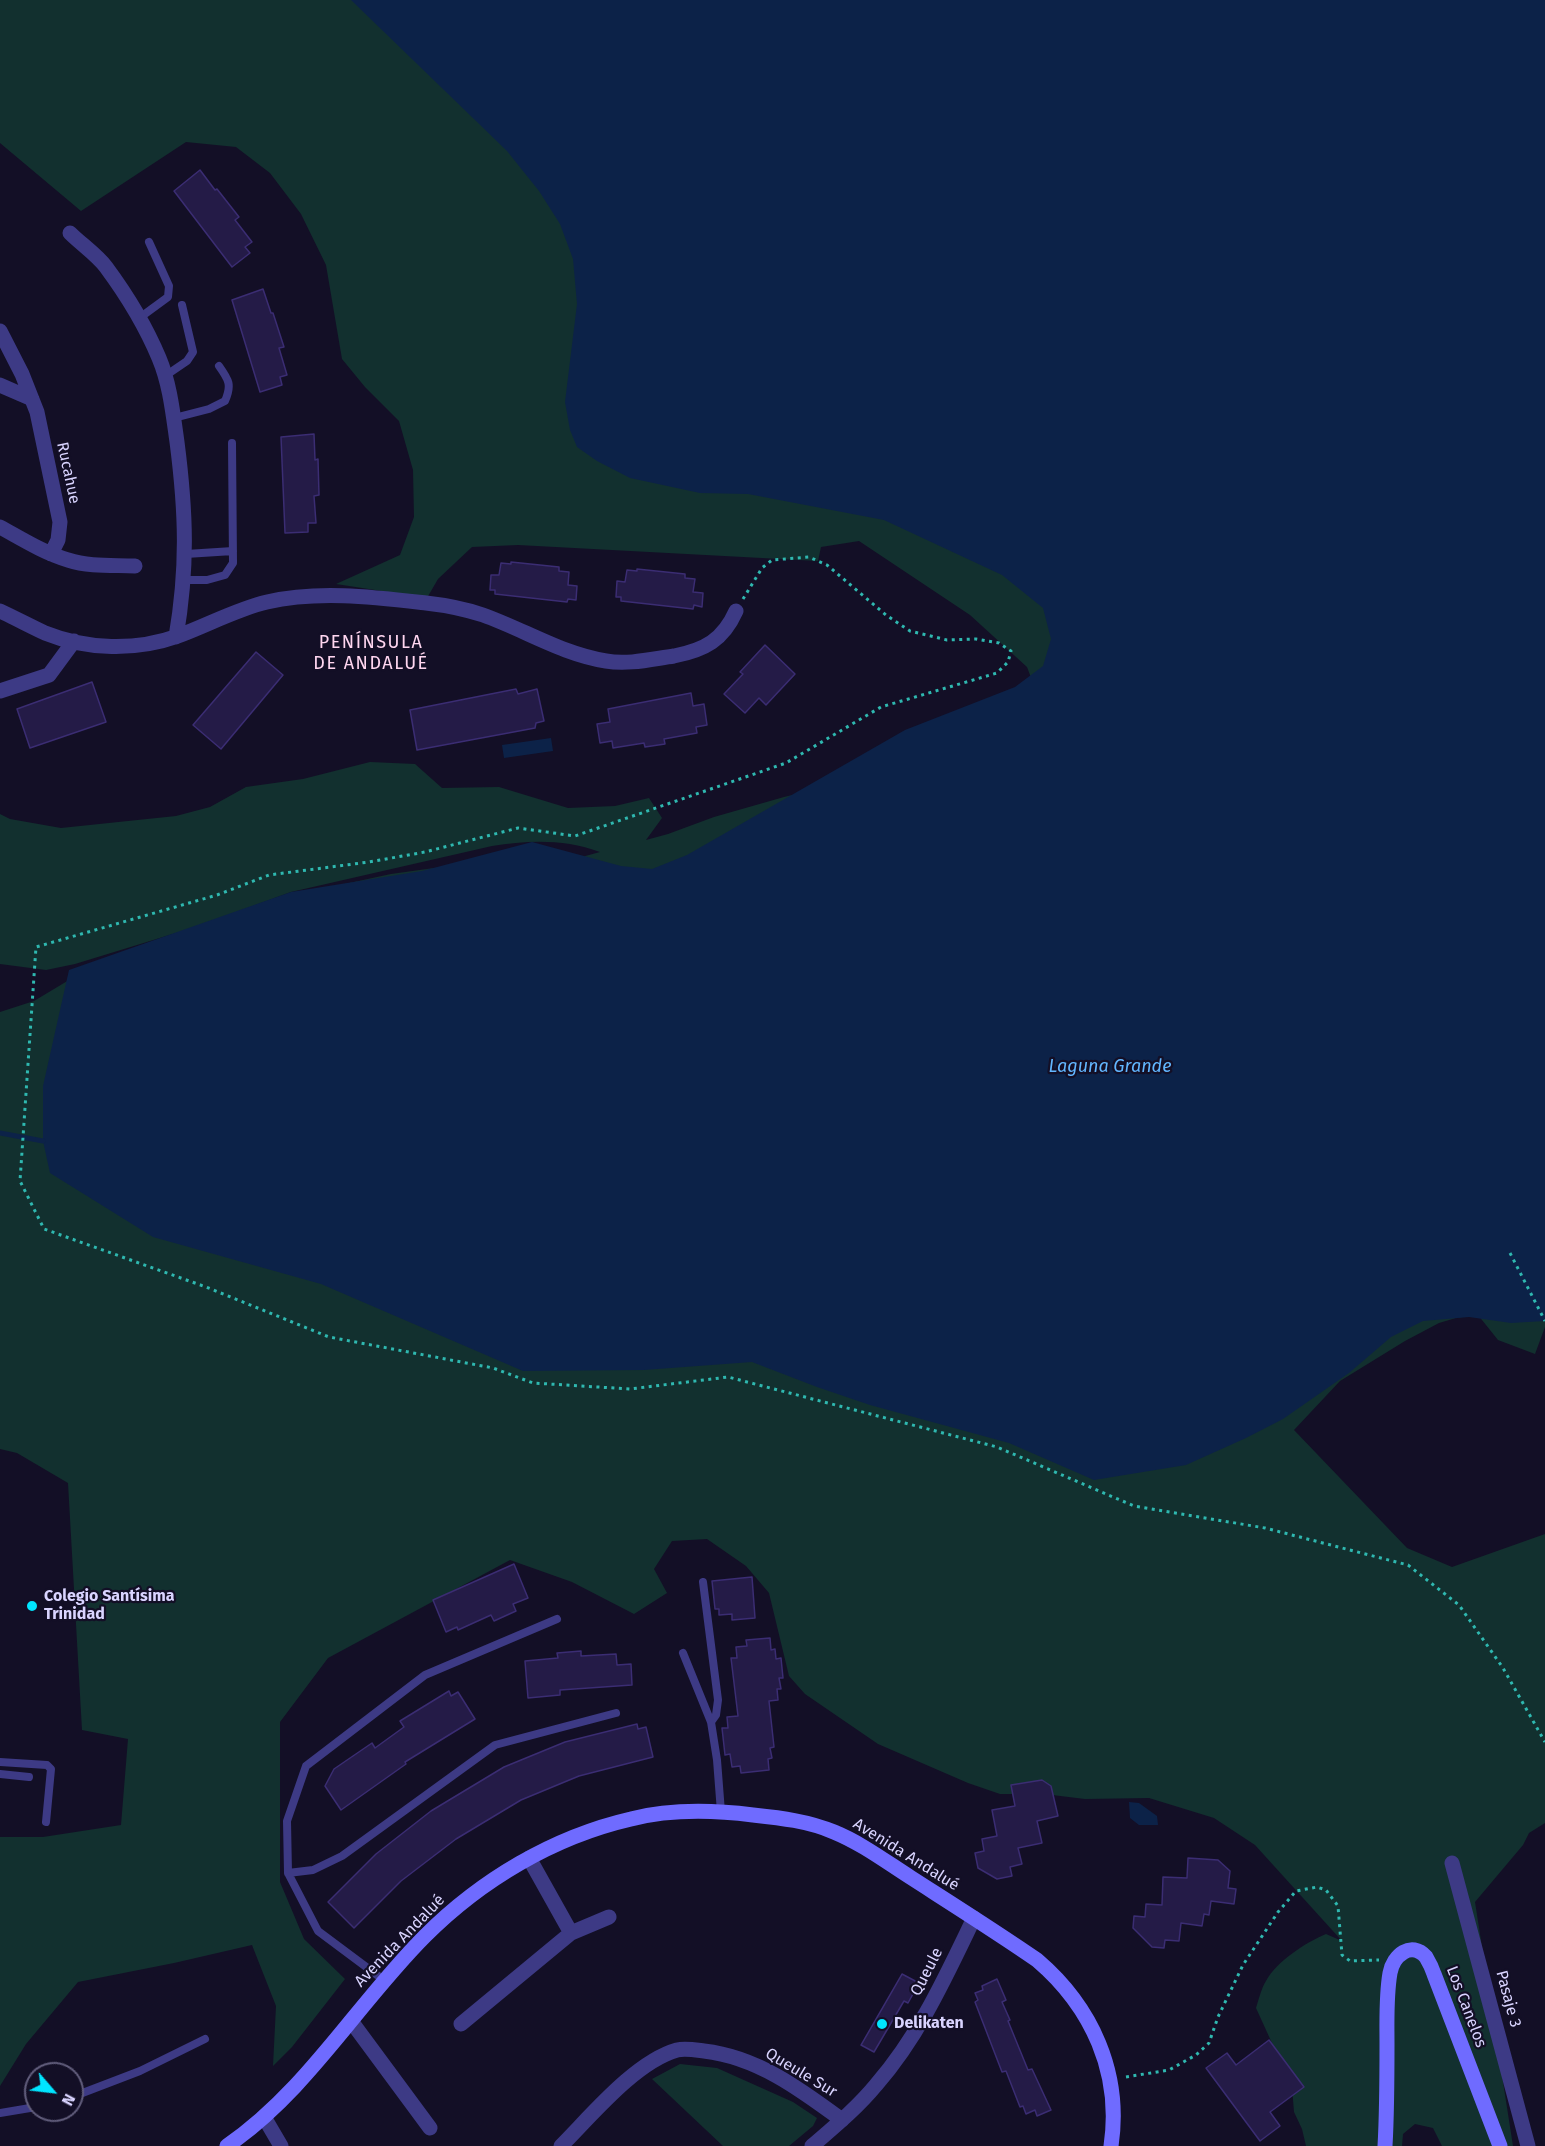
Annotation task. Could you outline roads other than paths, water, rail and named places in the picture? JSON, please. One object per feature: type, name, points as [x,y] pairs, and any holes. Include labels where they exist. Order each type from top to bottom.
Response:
[{"type":"street","points":[[70,233],[105,265],[159,357],[165,376],[174,418],[184,501],[185,580],[176,636]]},
{"type":"street","name":"Rucahue","points":[[0,331],[22,374],[37,412],[60,522],[58,540],[51,554]]},
{"type":"street","points":[[0,385],[32,399]]},
{"type":"street","points":[[0,527],[51,554],[70,561],[92,565],[135,566]]},
{"type":"street","points":[[0,611],[46,633],[74,641],[94,645],[132,646],[154,643],[243,609],[284,599],[386,598],[432,604],[481,615],[566,651],[608,662],[646,661],[689,653],[716,641],[729,627],[736,611]]},
{"type":"street","points":[[0,691],[49,675],[74,641]]},
{"type":"street","name":"Avenida Andalué","points":[[227,2146],[264,2117],[304,2076],[424,1936],[492,1880],[529,1858],[578,1836],[631,1819],[668,1813],[721,1812],[797,1820],[852,1840],[1037,1960],[1062,1983],[1088,2019],[1098,2038],[1110,2079],[1113,2115],[1111,2146]]},
{"type":"street","points":[[529,1858],[572,1933]]},
{"type":"street","name":"Pasaje 3","points":[[1452,1863],[1528,2146]]},
{"type":"street","points":[[460,2024],[572,1933],[609,1917]]},
{"type":"street","name":"Queule","points":[[813,2146],[876,2086],[908,2043],[940,1988],[974,1918]]},
{"type":"street","name":"Los Canelos","points":[[1385,2146],[1387,2012],[1390,1974],[1395,1959],[1404,1951],[1416,1951],[1429,1963],[1500,2146]]},
{"type":"street","points":[[351,2021],[430,2128]]},
{"type":"street","name":"Queule Sur","points":[[561,2146],[617,2089],[646,2066],[679,2050],[717,2052],[758,2066],[805,2092],[842,2120]]},
{"type":"street","points":[[264,2117],[281,2146]]},
{"type":"lane","points":[[138,319],[168,297],[169,286],[149,242]]},
{"type":"lane","points":[[165,376],[187,361],[193,352],[182,305]]},
{"type":"lane","points":[[174,418],[209,409],[225,401],[230,390],[228,378],[219,366]]},
{"type":"lane","points":[[185,580],[207,580],[225,575],[233,563],[232,443]]},
{"type":"lane","points":[[186,554],[233,551]]},
{"type":"lane","points":[[703,1582],[718,1700],[716,1715],[711,1722]]},
{"type":"lane","points":[[385,1981],[318,1931],[288,1874],[287,1821],[306,1766],[425,1675],[557,1619]]},
{"type":"lane","points":[[683,1653],[711,1722],[721,1812]]},
{"type":"lane","points":[[288,1874],[313,1870],[342,1856],[495,1744],[616,1713]]},
{"type":"lane","points":[[0,1762],[46,1765],[51,1769],[46,1822]]},
{"type":"lane","points":[[0,1774],[29,1777]]},
{"type":"lane","points":[[84,2092],[140,2071],[205,2039]]},
{"type":"lane","points":[[0,2113],[24,2109]]},
{"type":"water","name":"Laguna Grande","points":[[351,0],[1545,0],[1545,1321],[1511,1323],[1469,1317],[1423,1321],[1391,1337],[1349,1373],[1283,1419],[1246,1438],[1186,1465],[1094,1480],[1009,1443],[870,1405],[752,1362],[644,1370],[523,1371],[321,1284],[153,1237],[50,1173],[43,1141],[43,1086],[69,970],[291,892],[422,871],[532,842],[621,866],[652,869],[687,855],[905,730],[1015,687],[1043,666],[1051,639],[1043,608],[1002,575],[884,520],[748,494],[700,493],[630,478],[597,461],[577,447],[570,430],[565,402],[577,304],[573,259],[560,224],[539,191],[507,151]]},
{"type":"water","points":[[551,738],[553,751],[504,758],[502,745]]},
{"type":"water","points":[[1129,1802],[1139,1803],[1157,1816],[1158,1825],[1139,1825],[1130,1818]]},
{"type":"waterway","points":[[0,1133],[43,1141]]},
{"type":"place","name":"Colegio Santísima Trinidad","points":[[32,1606]]},
{"type":"place","name":"Delikaten","points":[[882,2024]]},
{"type":"district","name":"PENÍNSULA DE ANDALUÉ","points":[[371,653]]}]
